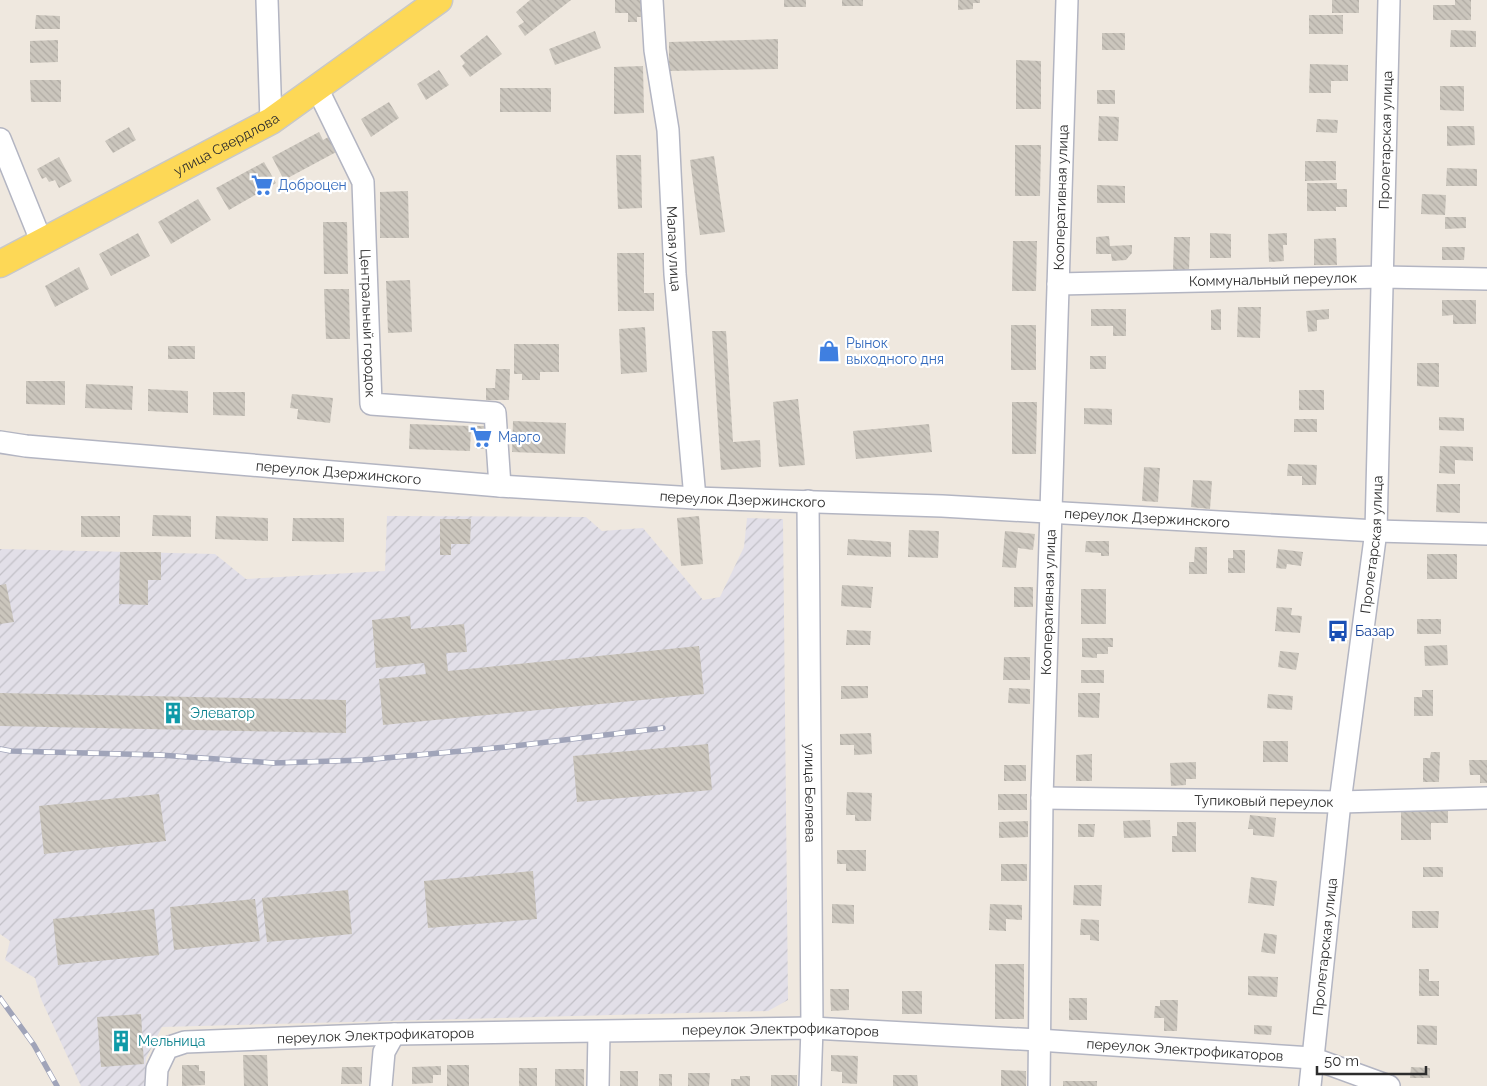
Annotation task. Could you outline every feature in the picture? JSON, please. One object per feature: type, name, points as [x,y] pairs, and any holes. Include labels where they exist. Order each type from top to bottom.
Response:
[{"type":"main road","name":"улица Свердлова","points":[[0,264],[271,121],[440,0]]},
{"type":"street","points":[[267,0],[271,121]]},
{"type":"street","name":"Малая улица","points":[[652,0],[655,50],[668,130],[675,274],[696,498]]},
{"type":"street","name":"Кооперативная улица","points":[[1038,1086],[1042,798],[1067,0]]},
{"type":"street","name":"Пролетарская улица","points":[[1310,1086],[1340,802],[1376,531],[1389,0]]},
{"type":"street","name":"Центральный городок","points":[[317,88],[363,182],[371,404],[495,413],[500,486]]},
{"type":"street","points":[[0,139],[42,243]]},
{"type":"street","name":"Коммунальный переулок","points":[[1058,284],[1382,277],[1487,279]]},
{"type":"street","name":"переулок Дзержинского","points":[[0,442],[36,447],[500,486],[696,498],[1050,512],[1376,531],[1487,534]]},
{"type":"street","name":"улица Беляева","points":[[808,501],[812,1028],[810,1086]]},
{"type":"street","name":"Тупиковый переулок","points":[[1042,798],[1340,802],[1487,798]]},
{"type":"street","name":"переулок Электрофикаторов","points":[[156,1086],[157,1069],[166,1048],[185,1042],[394,1034],[812,1028],[1038,1040],[1312,1058],[1389,1086]]},
{"type":"street","points":[[598,1086],[599,1032]]},
{"type":"street","points":[[382,1086],[384,1052],[394,1034]]},
{"type":"shaded area","points":[[387,516],[586,517],[602,531],[643,528],[703,600],[720,597],[744,547],[747,518],[783,519],[788,1000],[768,1011],[162,1027],[146,1058],[144,1086],[81,1086],[41,999],[35,978],[5,960],[10,941],[0,934],[0,549],[215,554],[246,579],[385,571]]},
{"type":"building","points":[[530,0],[571,0],[525,36],[518,26],[524,22],[516,12]]},
{"type":"building","points":[[615,0],[642,0],[642,17],[637,17],[637,22],[628,22],[628,13],[615,13]]},
{"type":"building","points":[[784,0],[806,0],[806,7],[784,7]]},
{"type":"building","points":[[842,0],[863,0],[863,6],[842,6]]},
{"type":"building","points":[[958,0],[980,0],[980,3],[973,3],[973,9],[958,10]]},
{"type":"building","points":[[1332,0],[1359,0],[1359,13],[1332,13]]},
{"type":"building","points":[[1455,0],[1471,0],[1471,20],[1433,20],[1433,5],[1455,5]]},
{"type":"building","points":[[36,15],[60,16],[60,29],[35,29]]},
{"type":"building","points":[[1309,15],[1343,15],[1343,34],[1309,34]]},
{"type":"building","points":[[1451,30],[1476,31],[1476,47],[1450,47]]},
{"type":"building","points":[[595,31],[601,48],[555,65],[549,49]]},
{"type":"building","points":[[1102,33],[1125,33],[1125,50],[1102,50]]},
{"type":"building","points":[[487,35],[502,54],[470,77],[462,66],[465,63],[460,56]]},
{"type":"building","points":[[778,39],[778,69],[669,71],[669,42]]},
{"type":"building","points":[[58,40],[58,62],[30,63],[30,41]]},
{"type":"building","points":[[1016,60],[1041,61],[1041,109],[1016,109]]},
{"type":"building","points":[[1310,64],[1348,65],[1348,81],[1331,81],[1331,93],[1309,93]]},
{"type":"building","points":[[643,66],[644,113],[614,114],[614,67]]},
{"type":"building","points":[[439,70],[449,85],[426,100],[417,84]]},
{"type":"building","points":[[30,80],[61,80],[61,102],[31,102]]},
{"type":"building","points":[[1440,86],[1464,86],[1464,111],[1440,110]]},
{"type":"building","points":[[500,88],[551,88],[551,112],[500,112]]},
{"type":"building","points":[[1097,90],[1115,90],[1115,104],[1097,104]]},
{"type":"building","points":[[389,102],[399,118],[371,137],[361,119]]},
{"type":"building","points":[[1099,116],[1119,117],[1118,141],[1098,141]]},
{"type":"building","points":[[1317,119],[1338,120],[1337,133],[1316,132]]},
{"type":"building","points":[[1447,126],[1474,126],[1475,145],[1447,146]]},
{"type":"building","points":[[129,127],[136,140],[113,153],[105,141]]},
{"type":"building","points":[[319,132],[323,140],[332,135],[340,150],[284,180],[272,157]]},
{"type":"building","points":[[1015,145],[1041,145],[1040,196],[1015,196]]},
{"type":"building","points":[[616,155],[641,155],[642,208],[618,209]]},
{"type":"building","points":[[714,156],[725,232],[700,235],[690,160]]},
{"type":"building","points":[[59,157],[72,181],[59,188],[55,180],[49,182],[46,177],[42,179],[37,169]]},
{"type":"building","points":[[1305,161],[1336,161],[1336,180],[1305,181]]},
{"type":"building","points":[[264,162],[276,183],[229,210],[216,188]]},
{"type":"building","points":[[1447,168],[1477,169],[1477,186],[1446,186]]},
{"type":"building","points":[[1307,183],[1337,183],[1337,189],[1347,189],[1347,207],[1336,207],[1336,211],[1307,211]]},
{"type":"building","points":[[1097,185],[1125,186],[1125,203],[1097,203]]},
{"type":"building","points":[[408,191],[409,238],[380,238],[380,192]]},
{"type":"building","points":[[1422,194],[1446,195],[1445,215],[1421,214]]},
{"type":"building","points":[[198,199],[211,220],[171,244],[158,222]]},
{"type":"building","points":[[1445,217],[1466,217],[1466,228],[1445,229]]},
{"type":"building","points":[[323,222],[347,222],[348,274],[324,274]]},
{"type":"building","points":[[138,233],[150,256],[111,276],[99,254]]},
{"type":"building","points":[[1210,233],[1231,234],[1231,258],[1210,258]]},
{"type":"building","points":[[1287,233],[1287,245],[1283,245],[1284,261],[1269,262],[1268,234]]},
{"type":"building","points":[[1109,236],[1110,246],[1132,245],[1132,253],[1126,260],[1112,261],[1111,254],[1096,254],[1096,237]]},
{"type":"building","points":[[1174,237],[1190,237],[1189,271],[1173,270]]},
{"type":"building","points":[[1336,238],[1337,265],[1314,265],[1314,239]]},
{"type":"building","points":[[1013,241],[1037,241],[1036,291],[1012,291]]},
{"type":"building","points":[[1442,247],[1465,247],[1464,260],[1442,260]]},
{"type":"building","points":[[617,253],[644,253],[644,293],[654,293],[654,311],[618,311]]},
{"type":"building","points":[[79,267],[89,289],[55,307],[45,286]]},
{"type":"building","points":[[410,280],[412,332],[388,333],[386,281]]},
{"type":"building","points":[[324,289],[349,289],[350,339],[326,339]]},
{"type":"building","points":[[1442,300],[1476,300],[1476,324],[1453,324],[1453,315],[1442,316]]},
{"type":"building","points":[[1238,307],[1261,307],[1260,338],[1237,337]]},
{"type":"building","points":[[1091,309],[1126,309],[1126,336],[1113,336],[1113,326],[1091,326]]},
{"type":"building","points":[[1221,309],[1221,330],[1211,330],[1211,310]]},
{"type":"building","points":[[1329,309],[1329,319],[1317,320],[1317,331],[1308,332],[1306,311]]},
{"type":"building","points":[[1011,325],[1036,325],[1036,370],[1011,370]]},
{"type":"building","points":[[645,327],[647,372],[621,374],[619,329]]},
{"type":"building","points":[[712,331],[726,331],[733,442],[760,440],[761,467],[721,470]]},
{"type":"building","points":[[514,344],[559,344],[559,372],[540,372],[540,380],[522,380],[522,374],[514,374]]},
{"type":"building","points":[[168,346],[195,346],[195,359],[168,359]]},
{"type":"building","points":[[1090,356],[1106,356],[1106,369],[1090,369]]},
{"type":"building","points":[[1417,363],[1439,363],[1439,387],[1417,386]]},
{"type":"building","points":[[496,369],[510,369],[509,400],[486,400],[486,388],[495,388]]},
{"type":"building","points":[[26,381],[65,381],[65,405],[26,404]]},
{"type":"building","points":[[86,384],[133,386],[132,410],[85,408]]},
{"type":"building","points":[[148,389],[188,391],[188,413],[148,411]]},
{"type":"building","points":[[1299,390],[1324,390],[1324,410],[1299,410]]},
{"type":"building","points":[[213,392],[245,392],[245,416],[213,415]]},
{"type":"building","points":[[292,394],[333,398],[330,423],[297,419],[298,409],[290,408]]},
{"type":"building","points":[[798,399],[805,465],[779,467],[773,402]]},
{"type":"building","points":[[1012,402],[1037,402],[1036,454],[1012,454]]},
{"type":"building","points":[[1084,408],[1112,409],[1112,425],[1084,424]]},
{"type":"building","points":[[1439,417],[1464,418],[1464,431],[1439,430]]},
{"type":"building","points":[[1294,419],[1317,419],[1317,432],[1294,432]]},
{"type":"building","points":[[513,421],[566,423],[565,454],[512,452]]},
{"type":"building","points":[[410,424],[471,426],[470,451],[409,449]]},
{"type":"building","points":[[929,424],[932,452],[856,459],[853,431]]},
{"type":"building","name":"Марго","points":[[476,426],[486,426],[486,449],[476,449]]},
{"type":"building","points":[[1440,446],[1473,447],[1473,461],[1455,460],[1455,474],[1439,473]]},
{"type":"building","points":[[1288,464],[1317,465],[1316,485],[1302,485],[1302,476],[1287,476]]},
{"type":"building","points":[[1144,467],[1160,468],[1158,502],[1142,501]]},
{"type":"building","points":[[1193,480],[1212,481],[1210,509],[1191,507]]},
{"type":"building","points":[[1437,484],[1460,484],[1460,513],[1436,512]]},
{"type":"building","points":[[153,515],[191,516],[191,537],[152,536]]},
{"type":"building","points":[[81,516],[120,516],[120,537],[81,537]]},
{"type":"building","points":[[216,516],[268,518],[268,541],[215,539]]},
{"type":"building","points":[[699,516],[703,564],[681,566],[677,518]]},
{"type":"building","points":[[293,518],[344,518],[344,542],[292,541]]},
{"type":"building","points":[[440,519],[471,519],[470,544],[451,544],[451,555],[440,555]]},
{"type":"building","points":[[909,530],[939,531],[938,558],[908,557]]},
{"type":"building","points":[[1005,531],[1035,534],[1033,550],[1018,548],[1016,568],[1002,567]]},
{"type":"building","points":[[848,539],[891,542],[891,557],[847,555]]},
{"type":"building","points":[[1086,541],[1109,541],[1109,556],[1101,556],[1101,553],[1085,552]]},
{"type":"building","points":[[1195,547],[1207,547],[1207,574],[1189,574],[1189,562],[1194,562]]},
{"type":"building","points":[[1278,549],[1303,552],[1301,566],[1287,564],[1286,569],[1276,568]]},
{"type":"building","points":[[1233,550],[1245,550],[1245,573],[1228,573],[1228,558],[1233,558]]},
{"type":"building","points":[[120,552],[161,552],[161,580],[148,580],[148,605],[119,604]]},
{"type":"building","points":[[1427,554],[1457,554],[1457,579],[1427,579]]},
{"type":"building","points":[[6,584],[14,622],[0,624],[0,585]]},
{"type":"building","points":[[842,585],[873,587],[871,608],[841,606]]},
{"type":"building","points":[[1014,587],[1033,587],[1033,607],[1014,607]]},
{"type":"building","points":[[1081,589],[1106,589],[1106,624],[1081,624]]},
{"type":"building","points":[[1277,607],[1292,608],[1291,615],[1302,616],[1300,633],[1275,631]]},
{"type":"building","points":[[410,616],[411,629],[464,624],[467,652],[446,653],[448,671],[699,646],[704,694],[383,725],[379,679],[426,674],[424,663],[376,668],[372,620]]},
{"type":"building","points":[[1417,619],[1441,619],[1441,634],[1417,634]]},
{"type":"building","points":[[847,630],[871,631],[870,645],[846,645]]},
{"type":"building","points":[[1082,638],[1113,638],[1113,647],[1108,647],[1108,654],[1097,654],[1097,658],[1082,657]]},
{"type":"building","points":[[1447,645],[1448,665],[1425,666],[1424,646]]},
{"type":"building","points":[[1280,651],[1299,653],[1296,670],[1278,667]]},
{"type":"building","points":[[1004,657],[1030,657],[1030,680],[1003,680]]},
{"type":"building","points":[[1081,670],[1104,670],[1104,683],[1081,683]]},
{"type":"building","points":[[841,686],[868,686],[868,698],[841,699]]},
{"type":"building","points":[[1009,688],[1030,689],[1030,704],[1008,703]]},
{"type":"building","points":[[1422,690],[1433,690],[1433,716],[1414,716],[1414,697],[1422,697]]},
{"type":"building","name":"Элеватор","points":[[0,693],[346,700],[346,733],[0,726]]},
{"type":"building","points":[[1078,693],[1100,693],[1099,718],[1078,717]]},
{"type":"building","points":[[1268,694],[1293,696],[1292,710],[1267,708]]},
{"type":"building","points":[[871,733],[872,754],[854,755],[854,745],[840,745],[840,734]]},
{"type":"building","points":[[1263,741],[1288,741],[1288,762],[1263,762]]},
{"type":"building","points":[[708,744],[712,790],[577,802],[573,756]]},
{"type":"building","points":[[1431,752],[1440,752],[1439,782],[1423,782],[1423,758],[1430,758]]},
{"type":"building","points":[[1092,754],[1092,781],[1076,781],[1076,755]]},
{"type":"building","points":[[1469,760],[1487,760],[1487,783],[1480,783],[1480,775],[1470,775]]},
{"type":"building","points":[[1196,762],[1196,779],[1186,779],[1186,785],[1171,786],[1170,763]]},
{"type":"building","points":[[1004,765],[1026,765],[1026,781],[1004,781]]},
{"type":"building","points":[[847,792],[872,793],[871,821],[855,821],[855,815],[846,815]]},
{"type":"building","points":[[159,794],[166,841],[44,854],[39,806]]},
{"type":"building","points":[[998,794],[1027,794],[1027,810],[998,810]]},
{"type":"building","points":[[1401,810],[1448,810],[1448,823],[1431,823],[1431,840],[1401,840]]},
{"type":"building","points":[[1250,815],[1276,818],[1274,837],[1253,835],[1253,829],[1248,829]]},
{"type":"building","points":[[1150,820],[1151,837],[1124,838],[1123,821]]},
{"type":"building","points":[[1028,821],[1028,837],[999,838],[999,822]]},
{"type":"building","points":[[1177,822],[1196,822],[1196,852],[1172,852],[1172,836],[1177,836]]},
{"type":"building","points":[[1078,824],[1095,824],[1094,837],[1078,837]]},
{"type":"building","points":[[837,850],[866,850],[866,871],[846,871],[846,864],[837,864]]},
{"type":"building","points":[[1001,864],[1027,864],[1027,881],[1001,881]]},
{"type":"building","points":[[1423,867],[1443,867],[1443,877],[1423,877]]},
{"type":"building","points":[[533,871],[537,919],[428,928],[424,881]]},
{"type":"building","points":[[1251,877],[1277,881],[1274,906],[1248,903]]},
{"type":"building","points":[[1074,885],[1102,885],[1101,906],[1073,905]]},
{"type":"building","points":[[348,890],[352,934],[267,942],[262,898]]},
{"type":"building","points":[[255,899],[260,941],[174,950],[170,907]]},
{"type":"building","points":[[832,904],[854,905],[854,924],[832,923]]},
{"type":"building","points":[[990,904],[1022,905],[1022,920],[1006,919],[1006,931],[989,930]]},
{"type":"building","points":[[154,909],[159,955],[58,965],[53,919]]},
{"type":"building","points":[[1412,911],[1439,911],[1438,928],[1412,928]]},
{"type":"building","points":[[1081,919],[1099,920],[1099,941],[1090,940],[1090,935],[1080,935]]},
{"type":"building","points":[[1264,933],[1277,935],[1275,954],[1261,952]]},
{"type":"building","points":[[995,964],[1024,964],[1024,1019],[995,1019]]},
{"type":"building","points":[[1419,969],[1429,969],[1429,981],[1439,981],[1439,996],[1419,996]]},
{"type":"building","points":[[1248,976],[1278,977],[1277,997],[1248,995]]},
{"type":"building","points":[[830,989],[849,989],[849,1010],[831,1011]]},
{"type":"building","points":[[902,991],[922,991],[922,1014],[902,1014]]},
{"type":"building","points":[[1069,998],[1087,998],[1087,1020],[1069,1020]]},
{"type":"building","points":[[1160,1000],[1178,1000],[1177,1031],[1164,1031],[1164,1018],[1154,1018],[1155,1006],[1160,1006]]},
{"type":"building","name":"Мельница","points":[[141,1014],[144,1064],[101,1067],[97,1017]]},
{"type":"building","points":[[1254,1025],[1272,1026],[1271,1035],[1254,1034]]},
{"type":"building","points":[[1417,1025],[1437,1026],[1437,1045],[1417,1044]]},
{"type":"building","points":[[243,1055],[267,1055],[268,1086],[244,1086]]},
{"type":"building","points":[[831,1055],[858,1056],[857,1084],[842,1083],[842,1072],[831,1071]]},
{"type":"building","points":[[182,1065],[199,1065],[199,1071],[205,1071],[205,1085],[182,1086]]},
{"type":"building","points":[[447,1065],[469,1065],[469,1086],[447,1086]]},
{"type":"building","points":[[441,1066],[441,1075],[433,1075],[433,1083],[412,1084],[412,1067]]},
{"type":"building","points":[[342,1067],[362,1067],[362,1084],[341,1084]]},
{"type":"building","points":[[1411,1067],[1430,1068],[1430,1078],[1410,1078]]},
{"type":"building","points":[[519,1068],[537,1068],[537,1086],[519,1086]]},
{"type":"building","points":[[555,1069],[584,1069],[584,1086],[555,1086]]},
{"type":"building","points":[[1001,1070],[1026,1071],[1026,1086],[1001,1086]]},
{"type":"building","points":[[620,1071],[638,1071],[638,1086],[620,1086]]},
{"type":"building","points":[[688,1073],[710,1073],[709,1086],[688,1086]]},
{"type":"building","points":[[659,1074],[672,1074],[672,1086],[659,1086]]},
{"type":"building","points":[[771,1075],[797,1075],[797,1086],[771,1086]]},
{"type":"building","points":[[893,1075],[917,1075],[918,1086],[893,1086]]},
{"type":"building","points":[[740,1076],[750,1076],[750,1086],[731,1086],[731,1079],[740,1079]]},
{"type":"building","points":[[1063,1081],[1097,1081],[1097,1086],[1063,1086]]},
{"type":"railway","points":[[0,749],[11,751],[160,755],[274,763],[363,760],[506,747],[663,728]]},
{"type":"railway","points":[[0,998],[34,1045],[57,1086]]},
{"type":"place","name":"Доброцен","points":[[262,185]]},
{"type":"place","name":"Рынок выходного дня","points":[[829,351]]},
{"type":"place","name":"Марго","points":[[481,437]]},
{"type":"place","name":"Базар","points":[[1338,631]]},
{"type":"place","name":"Элеватор","points":[[173,713]]},
{"type":"place","name":"Мельница","points":[[121,1041]]}]
